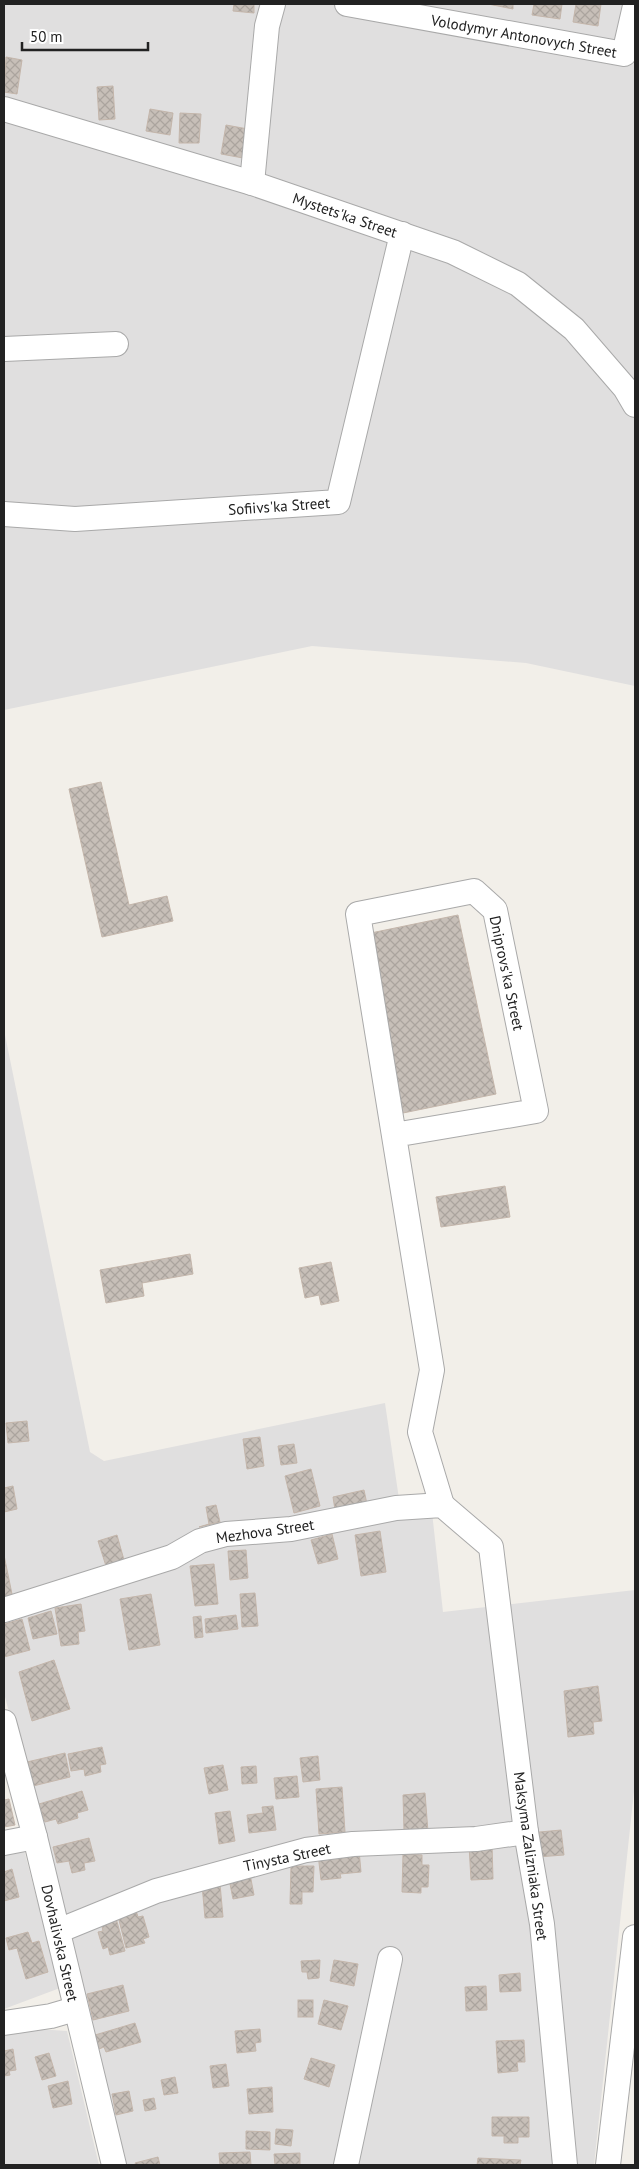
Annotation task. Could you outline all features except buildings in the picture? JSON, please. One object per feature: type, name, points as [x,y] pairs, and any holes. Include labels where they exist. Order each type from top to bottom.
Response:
[{"type":"street","points":[[252,183],[267,26],[273,4]]},
{"type":"street","name":"Volodymyr Antonovych Street","points":[[347,4],[624,54],[635,6]]},
{"type":"street","name":"Mystets'ka Street","points":[[4,109],[252,183],[453,252],[518,284],[574,329],[625,388],[635,405]]},
{"type":"street","name":"Sofiivs'ka Street","points":[[4,514],[75,519],[338,502],[402,234]]},
{"type":"street","points":[[4,349],[116,344]]},
{"type":"street","name":"Dniprovs'ka Street","points":[[394,1135],[536,1110],[495,910],[474,891],[358,914],[432,1370],[420,1432],[442,1505]]},
{"type":"street","name":"Maksyma Zalizniaka Street","points":[[442,1505],[491,1547],[526,1832],[542,1924],[565,2165]]},
{"type":"street","name":"Mezhova Street","points":[[4,1610],[172,1557],[200,1541],[226,1534],[291,1529],[396,1508],[442,1505]]},
{"type":"street","name":"Dovhalivska Street","points":[[4,1722],[35,1837],[114,2165]]},
{"type":"street","name":"Tinysta Street","points":[[58,1931],[156,1891],[306,1850],[353,1844],[476,1839],[526,1832]]},
{"type":"street","points":[[4,1843],[35,1837]]},
{"type":"street","points":[[608,2165],[635,1937]]},
{"type":"street","points":[[346,2165],[390,1959]]},
{"type":"street","points":[[4,2023],[51,2016],[75,2009]]},
{"type":"shaded area","points":[[4,4],[635,4],[635,686],[526,663],[312,646],[4,710]]},
{"type":"shaded area","points":[[4,1030],[90,1452],[104,1461],[385,1403],[399,1499],[431,1503],[443,1612],[635,1590],[635,1782],[594,2165],[125,2165],[82,1991],[4,1693]]},
{"type":"shaded area","points":[[23,1846],[60,1988],[4,2009],[4,1850]]},
{"type":"shaded area","points":[[38,2029],[67,2031],[99,2165],[4,2165],[4,2033]]}]
